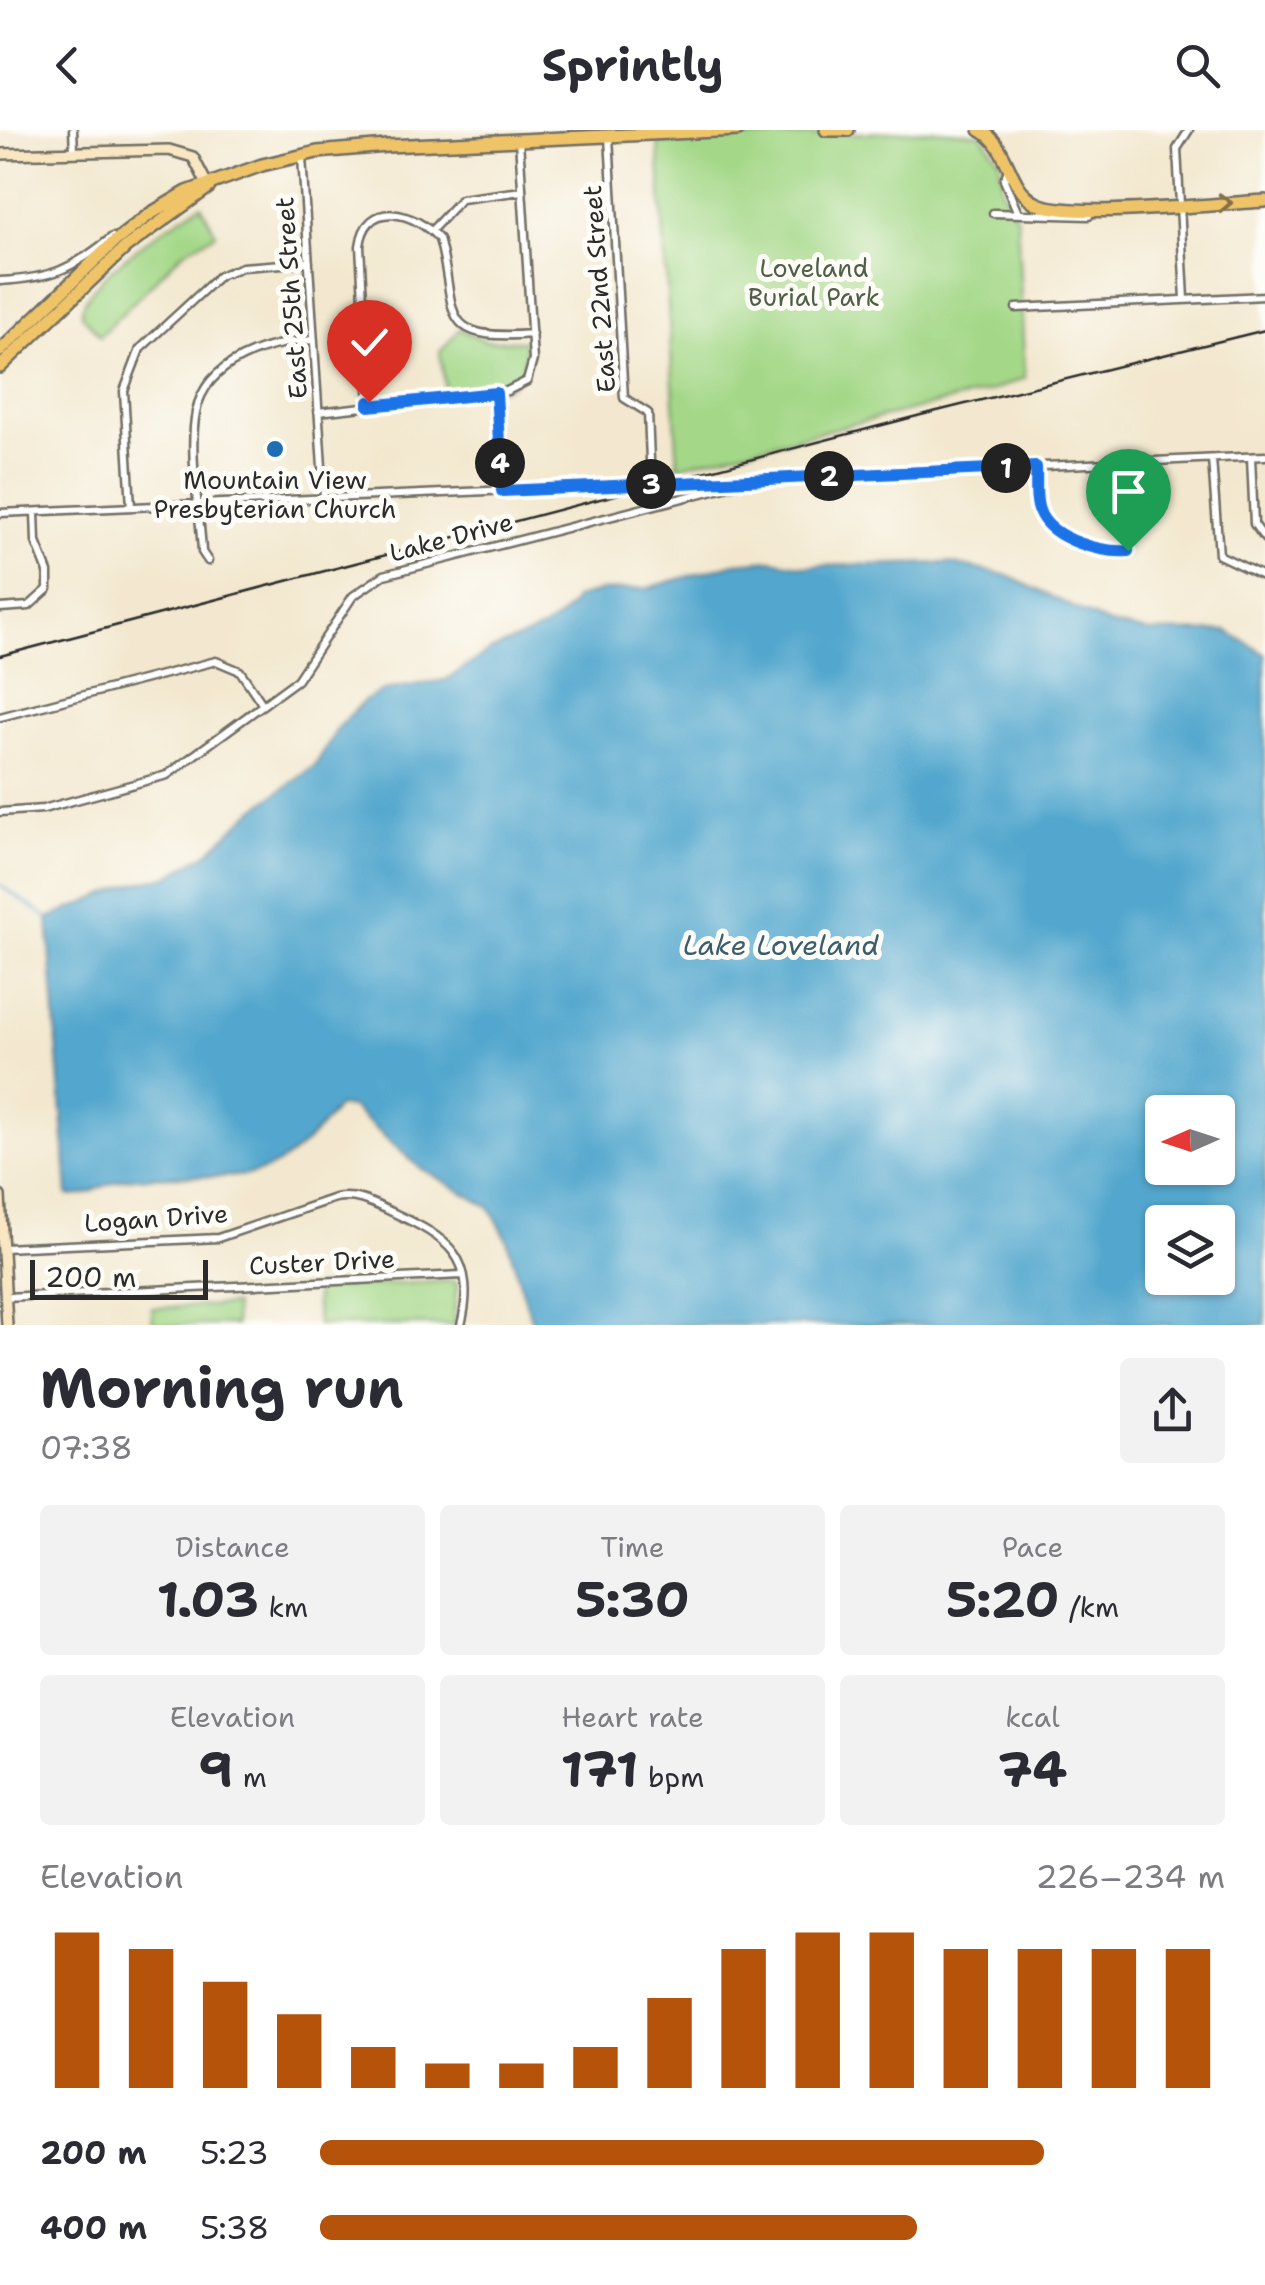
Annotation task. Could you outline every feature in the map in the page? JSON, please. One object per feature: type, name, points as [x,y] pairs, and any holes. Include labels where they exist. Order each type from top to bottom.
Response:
[{"type":"highway","points":[[0,349],[122,235],[175,198],[302,155],[518,140],[538,135],[738,130]]},
{"type":"highway","points":[[826,130],[848,130]]},
{"type":"highway","points":[[980,130],[1007,161],[1020,190],[1046,208],[1265,202]]},
{"type":"highway","points":[[1005,130],[1007,161]]},
{"type":"highway","points":[[0,367],[126,247],[209,187]]},
{"type":"street","points":[[73,130],[74,151]]},
{"type":"street","points":[[1185,298],[1177,149],[1189,130]]},
{"type":"street","name":"East 22nd Street","points":[[609,136],[623,390],[626,403],[645,408],[648,414],[651,484]]},
{"type":"street","points":[[318,412],[496,393],[516,389],[528,381],[533,368],[532,334],[518,140]]},
{"type":"street","points":[[0,154],[184,153],[195,160],[209,187]]},
{"type":"street","name":"East 25th Street","points":[[302,155],[324,499]]},
{"type":"street","points":[[1007,161],[1004,180],[1017,211]]},
{"type":"street","points":[[431,231],[461,199],[522,190]]},
{"type":"street","points":[[993,213],[1075,216],[1109,214],[1116,208]]},
{"type":"street","points":[[369,406],[360,258],[363,233],[377,216],[395,212],[431,231],[440,244],[448,299],[459,321],[484,336],[532,334]]},
{"type":"street","points":[[0,281],[56,275],[75,266],[113,236],[122,235]]},
{"type":"street","points":[[131,508],[124,391],[140,348],[218,276],[242,267],[308,262]]},
{"type":"street","points":[[1016,308],[1265,296]]},
{"type":"street","points":[[208,561],[202,552],[195,419],[202,395],[254,350],[314,340]]},
{"type":"street","points":[[496,393],[502,491]]},
{"type":"street","points":[[0,513],[1265,456]]},
{"type":"street","points":[[1251,457],[1254,524],[1265,539]]},
{"type":"street","points":[[1212,459],[1219,554],[1265,577]]},
{"type":"street","points":[[1036,467],[1038,507],[1048,524],[1094,548],[1122,552],[1128,551],[1124,463]]},
{"type":"street","name":"Lake Drive","points":[[0,812],[43,809],[162,777],[302,675],[353,596],[376,579],[752,480]]},
{"type":"street","points":[[0,608],[28,606],[48,589],[48,572],[36,542],[35,512]]},
{"type":"street","points":[[0,717],[216,662],[240,671],[263,705]]},
{"type":"street","points":[[0,1196],[7,1325]]},
{"type":"street","name":"Logan Drive","points":[[3,1248],[218,1238],[335,1198],[354,1197],[440,1236],[458,1258],[462,1274]]},
{"type":"street","points":[[461,1325],[462,1274]]},
{"type":"street","name":"Custer Drive","points":[[5,1297],[462,1274]]},
{"type":"green space","name":"Loveland Burial Park","points":[[934,130],[981,134],[1000,160],[1002,188],[1017,218],[1025,378],[991,391],[678,466],[658,142]]},
{"type":"green space","points":[[201,205],[216,234],[183,252],[100,336],[82,315],[84,303],[94,288],[130,255]]},
{"type":"green space","points":[[460,329],[486,341],[525,341],[525,360],[514,383],[493,390],[446,394],[440,352]]},
{"type":"green space","points":[[453,1281],[457,1284],[453,1325],[317,1325],[315,1288]]},
{"type":"green space","points":[[234,1305],[235,1325],[153,1325],[152,1308]]},
{"type":"water","name":"Lake Loveland","points":[[735,563],[948,563],[1006,575],[1108,624],[1150,632],[1227,631],[1265,654],[1265,1325],[533,1325],[506,1237],[490,1208],[419,1167],[352,1108],[338,1106],[288,1158],[266,1170],[220,1177],[126,1179],[82,1195],[68,1195],[48,918],[129,885],[169,876],[209,852],[251,812],[315,766],[339,726],[364,701],[385,690],[445,680],[498,647],[546,627],[576,598],[601,591],[648,588]]},
{"type":"waterway","points":[[0,885],[48,918]]},
{"type":"railway","points":[[0,656],[921,415],[1265,330]]},
{"type":"place","name":"Mountain View Presbyterian Church","points":[[275,449]]},
{"type":"route","points":[[369,402],[369,406],[496,393],[502,491],[1036,467],[1039,512],[1048,524],[1094,548],[1128,551]]}]
